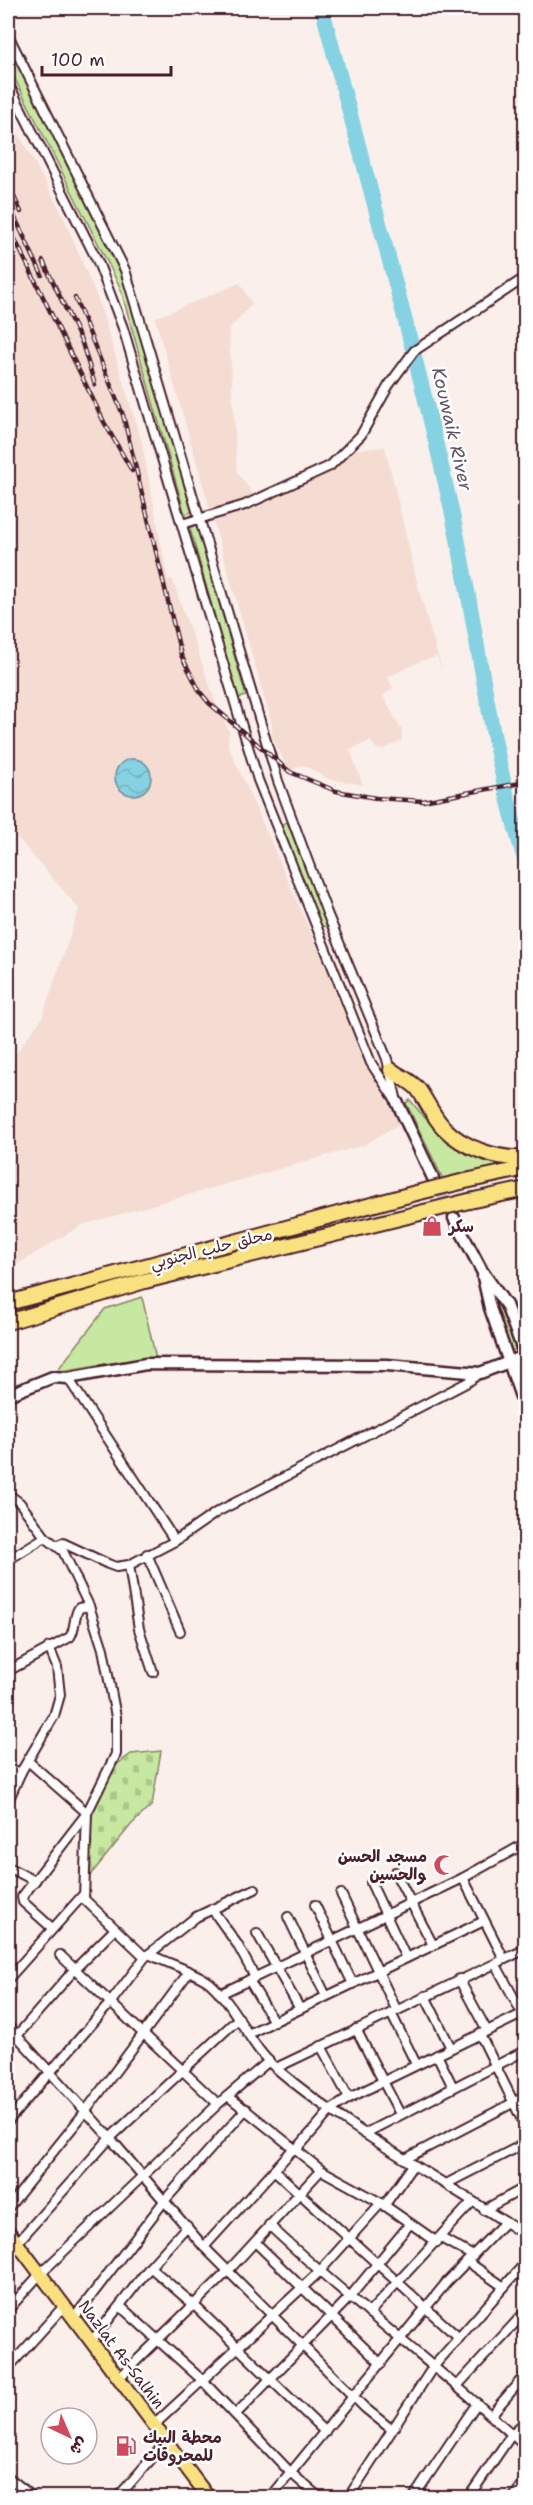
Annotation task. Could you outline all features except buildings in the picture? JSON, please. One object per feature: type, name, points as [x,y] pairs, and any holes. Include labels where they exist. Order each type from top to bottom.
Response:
[{"type":"highway","points":[[391,1070],[417,1088],[444,1128],[461,1143],[488,1153],[525,1158]]},
{"type":"highway","name":"محلق حلب الجنوبي","points":[[8,1303],[416,1193],[525,1168]]},
{"type":"highway","name":"محلق حلب الجنوبي","points":[[8,1322],[146,1281],[525,1189]]},
{"type":"main road","points":[[397,1102],[433,1178]]},
{"type":"main road","points":[[8,1395],[53,1377],[68,1378],[146,1364],[387,1365],[480,1373],[525,1357],[506,1305],[482,1271],[454,1218]]},
{"type":"main road","points":[[482,1271],[490,1308],[511,1363],[525,1411]]},
{"type":"main road","name":"Nazlat As-Salhin","points":[[8,2231],[209,2498]]},
{"type":"street","points":[[8,35],[125,270],[278,780],[327,913],[391,1070],[397,1102]]},
{"type":"street","points":[[8,83],[98,262],[123,328],[258,780],[371,1063],[397,1102]]},
{"type":"street","points":[[182,524],[245,505],[330,466],[361,435],[389,385],[414,351],[525,277]]},
{"type":"street","points":[[58,1545],[63,1543],[116,1567],[129,1565],[175,1541],[217,1512],[468,1382],[480,1373]]},
{"type":"street","points":[[68,1378],[175,1541]]},
{"type":"street","points":[[9,1496],[20,1503],[45,1537],[58,1545],[89,1606],[103,1649],[116,1717],[116,1754],[87,1813],[22,1900],[52,1928]]},
{"type":"street","points":[[8,1560],[45,1537]]},
{"type":"street","points":[[147,1554],[180,1631]]},
{"type":"street","points":[[129,1565],[139,1629],[153,1672]]},
{"type":"street","points":[[8,1671],[70,1637],[75,1629],[76,1612],[79,1608],[89,1606]]},
{"type":"street","points":[[8,1801],[21,1772],[54,1716],[60,1695],[57,1667],[49,1647]]},
{"type":"street","points":[[28,1761],[87,1813]]},
{"type":"street","points":[[8,1770],[21,1772]]},
{"type":"street","points":[[8,1979],[83,1895],[87,1813]]},
{"type":"street","points":[[220,1994],[463,1878],[525,1843]]},
{"type":"street","points":[[8,1867],[35,1881]]},
{"type":"street","points":[[395,1872],[433,1945]]},
{"type":"street","points":[[463,1878],[504,1959]]},
{"type":"street","points":[[371,1883],[406,1958]]},
{"type":"street","points":[[8,2121],[111,2002],[147,1955],[177,1929],[255,1889]]},
{"type":"street","points":[[341,1894],[378,1972],[416,2064]]},
{"type":"street","points":[[83,1895],[114,1930],[147,1955],[209,1983],[239,2018],[276,2068],[364,2134],[524,2233]]},
{"type":"street","points":[[315,1905],[353,1984]]},
{"type":"street","points":[[213,1909],[237,1944],[274,2022]]},
{"type":"street","points":[[288,1917],[326,1996]]},
{"type":"street","points":[[250,2033],[484,1921]]},
{"type":"street","points":[[8,2046],[75,1970],[114,1930]]},
{"type":"street","points":[[256,1933],[300,2009]]},
{"type":"street","points":[[276,2068],[459,1979],[496,1965],[525,1949]]},
{"type":"street","points":[[60,1955],[183,2068],[218,2104]]},
{"type":"street","points":[[204,2247],[331,2110],[382,2081],[524,2013],[496,1965]]},
{"type":"street","points":[[8,2208],[145,2034],[189,1972]]},
{"type":"street","points":[[459,1979],[483,2032],[495,2066],[525,2128]]},
{"type":"street","points":[[425,1996],[451,2048]]},
{"type":"street","points":[[16,2244],[110,2138],[239,2018]]},
{"type":"street","points":[[8,2026],[165,2200],[204,2247],[365,2408],[391,2429]]},
{"type":"street","points":[[356,2029],[400,2115]]},
{"type":"street","points":[[321,2046],[349,2098]]},
{"type":"street","points":[[364,2134],[525,2050]]},
{"type":"street","points":[[437,2055],[453,2087]]},
{"type":"street","points":[[8,2310],[40,2274],[144,2178],[218,2104],[269,2061]]},
{"type":"street","points":[[228,2096],[321,2170],[382,2205],[409,2225],[470,2259],[504,2287]]},
{"type":"street","points":[[405,2159],[525,2096]]},
{"type":"street","points":[[74,2318],[165,2200],[246,2109]]},
{"type":"street","points":[[446,2184],[525,2143]]},
{"type":"street","points":[[154,2425],[236,2346],[318,2272],[382,2205],[413,2165]]},
{"type":"street","points":[[274,2170],[428,2307],[459,2338]]},
{"type":"street","points":[[118,2379],[228,2271],[321,2170]]},
{"type":"street","points":[[484,2210],[525,2187]]},
{"type":"street","points":[[369,2313],[472,2202]]},
{"type":"street","points":[[270,2498],[428,2307],[505,2223]]},
{"type":"street","points":[[269,2225],[318,2272],[369,2313],[399,2341],[458,2386],[525,2447]]},
{"type":"street","points":[[237,2414],[332,2317],[409,2225]]},
{"type":"street","points":[[91,2342],[150,2267],[187,2226]]},
{"type":"street","points":[[255,2242],[381,2364]]},
{"type":"street","points":[[348,2498],[391,2429],[434,2367],[525,2262]]},
{"type":"street","points":[[150,2267],[194,2305],[325,2432]]},
{"type":"street","points":[[8,2368],[64,2306]]},
{"type":"street","points":[[120,2306],[201,2379],[291,2473],[320,2498]]},
{"type":"street","points":[[458,2386],[525,2311]]},
{"type":"street","points":[[491,2415],[525,2374]]},
{"type":"street","points":[[413,2498],[477,2403]]},
{"type":"street","points":[[468,2498],[512,2434],[525,2421]]},
{"type":"street","points":[[117,2498],[167,2441]]},
{"type":"street","points":[[8,2477],[34,2498]]},
{"type":"street","points":[[513,2498],[525,2480]]},
{"type":"shaded area","points":[[8,114],[61,211],[99,302],[142,443],[168,580],[172,579],[216,703],[229,731],[228,745],[370,1067],[399,1124],[364,1145],[82,1225],[8,1270],[8,1064],[42,1018],[79,909],[8,827]]},
{"type":"shaded area","points":[[240,283],[252,304],[229,329],[237,472],[253,494],[324,462],[338,451],[385,447],[420,594],[443,674],[437,657],[421,661],[388,677],[393,688],[383,696],[402,731],[402,740],[383,750],[377,749],[370,741],[350,750],[363,785],[329,779],[303,765],[289,771],[272,737],[272,725],[155,318]]},
{"type":"green space","points":[[8,44],[126,284],[192,512],[185,514],[120,287],[8,65]]},
{"type":"green space","points":[[196,523],[246,696],[238,698],[189,525]]},
{"type":"green space","points":[[287,822],[327,925],[320,928],[280,825]]},
{"type":"green space","points":[[410,1100],[435,1128],[456,1144],[467,1150],[515,1165],[443,1179],[406,1103]]},
{"type":"green space","points":[[142,1297],[156,1359],[103,1364],[56,1372],[105,1309]]},
{"type":"green space","points":[[499,1301],[517,1347],[512,1352],[494,1304]]},
{"type":"green space","points":[[161,1751],[152,1805],[131,1825],[88,1878],[91,1809],[116,1765],[131,1754]]},
{"type":"water","points":[[133,759],[146,764],[151,777],[146,790],[133,795],[120,790],[115,777],[120,764]]},
{"type":"waterway","name":"Kouwaik River","points":[[322,8],[438,453],[462,560],[503,778],[526,864]]},
{"type":"tunnel","points":[[435,1181],[454,1218]]},
{"type":"railway","points":[[8,184],[21,212]]},
{"type":"railway","points":[[8,203],[42,275]]},
{"type":"railway","points":[[8,225],[104,422],[132,471]]},
{"type":"railway","points":[[43,261],[82,343],[95,385]]},
{"type":"railway","points":[[75,298],[123,415],[181,655],[200,692],[209,703],[290,772],[336,791],[376,798],[423,801],[526,782]]},
{"type":"place","name":"سكر","points":[[432,1226]]},
{"type":"place","name":"مسجد الحسن والحسين","points":[[444,1865]]},
{"type":"place","name":"محطة البيك للمحروقات","points":[[126,2446]]}]
